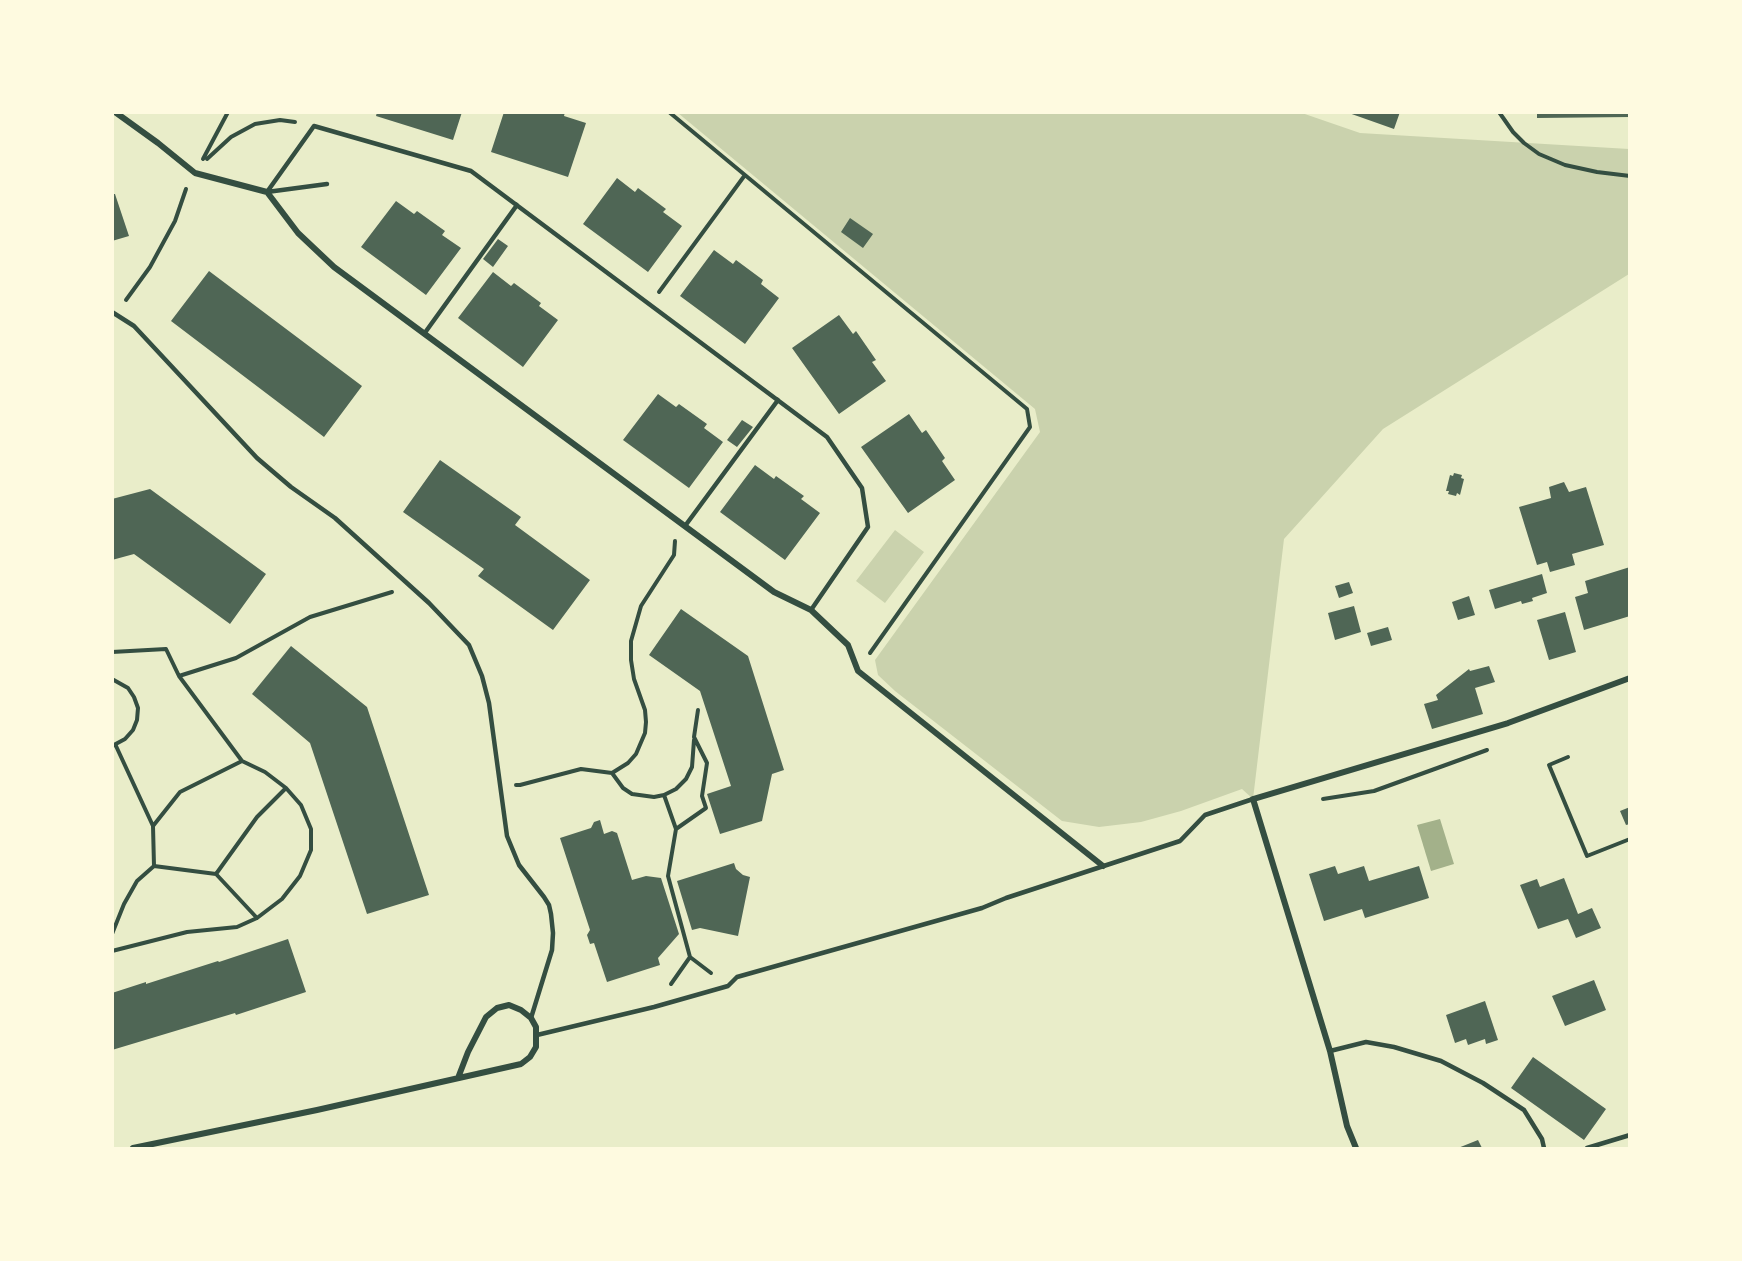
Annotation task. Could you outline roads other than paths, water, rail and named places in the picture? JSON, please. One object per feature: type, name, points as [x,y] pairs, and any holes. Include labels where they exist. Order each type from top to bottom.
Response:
[{"type":"street","points":[[115,112],[195,173],[267,192],[297,233],[334,267],[774,592],[811,610],[848,645],[858,671],[1103,866]]},
{"type":"street","points":[[1356,1149],[1344,1116],[1330,1051],[1252,799],[1508,723],[1629,678]]},
{"type":"street","points":[[133,1149],[317,1110],[521,1064],[530,1058],[536,1047],[536,1026],[531,1018],[521,1010],[509,1005],[497,1008],[486,1017],[458,1078]]},
{"type":"lane","points":[[267,192],[314,126],[471,171],[827,436],[862,488],[868,527],[811,610]]},
{"type":"lane","points":[[267,192],[327,184]]},
{"type":"lane","points":[[424,334],[517,205]]},
{"type":"lane","points":[[115,312],[134,326],[257,458],[291,488],[335,518],[429,603],[469,645],[482,676],[489,704],[501,782],[504,824],[509,843],[519,865],[549,905],[553,933],[552,950],[531,1018]]},
{"type":"lane","points":[[685,526],[778,400]]},
{"type":"lane","points":[[537,1035],[654,1007],[728,986],[737,976],[982,908],[1180,841],[1205,815],[1252,799]]},
{"type":"lane","points":[[1330,1051],[1366,1042],[1394,1047],[1440,1061],[1484,1083],[1524,1110],[1542,1139],[1544,1149]]},
{"type":"lane","points":[[1587,1149],[1629,1135]]}]
